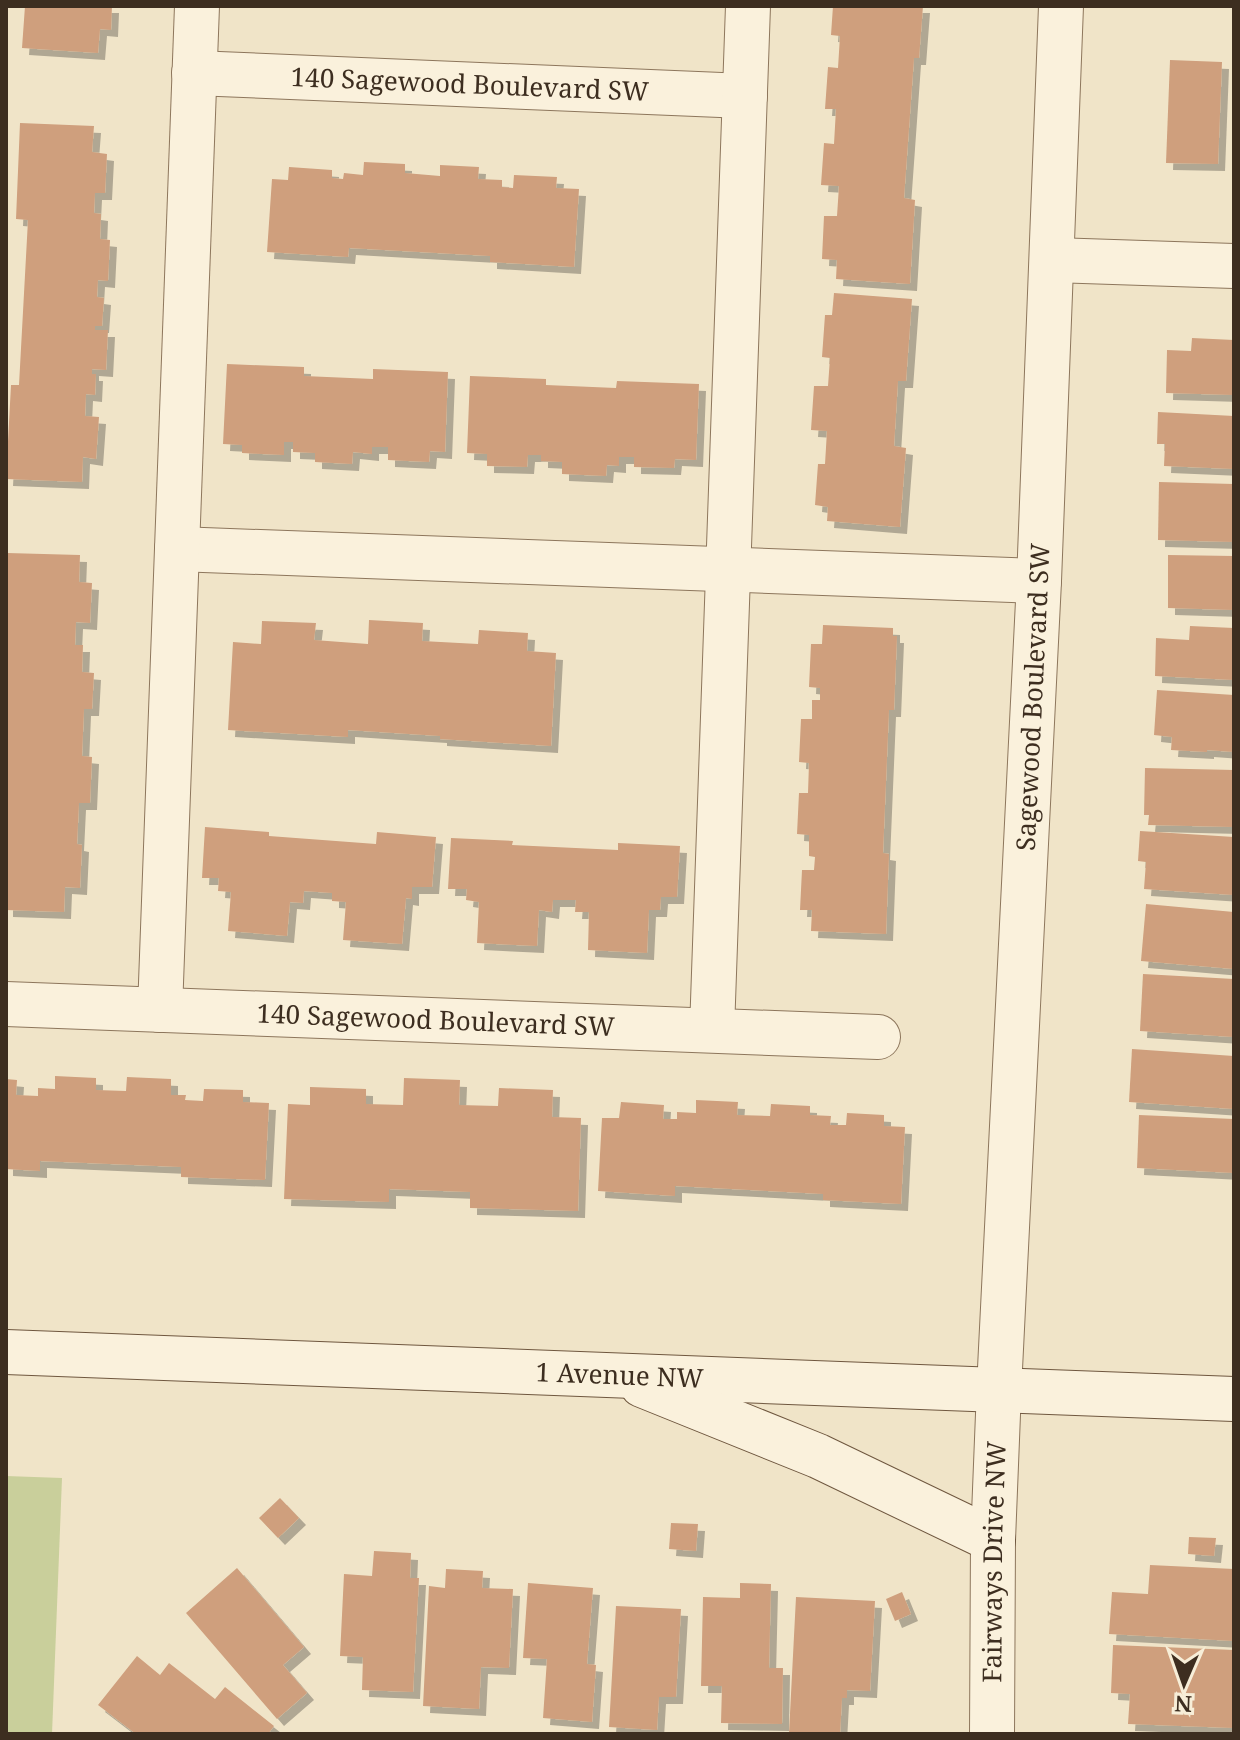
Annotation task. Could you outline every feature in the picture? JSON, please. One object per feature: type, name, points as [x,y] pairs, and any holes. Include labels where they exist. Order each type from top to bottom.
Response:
[{"type":"street","points":[[160,1010],[197,6]]},
{"type":"street","points":[[712,1030],[748,6]]},
{"type":"street","name":"Sagewood Boulevard SW","points":[[999,1389],[1039,581],[1061,6]]},
{"type":"street","name":"140 Sagewood Boulevard SW","points":[[194,73],[745,96]]},
{"type":"street","points":[[1053,260],[1234,266]]},
{"type":"street","points":[[177,549],[1039,581]]},
{"type":"street","name":"140 Sagewood Boulevard SW","points":[[6,1004],[878,1037]]},
{"type":"street","name":"1 Avenue NW","points":[[6,1352],[1234,1399]]},
{"type":"street","points":[[614,1374],[818,1456],[993,1540]]},
{"type":"street","name":"Fairways Drive NW","points":[[992,1734],[993,1540],[999,1389]]},
{"type":"green space","points":[[6,1476],[62,1478],[52,1734],[6,1734]]},
{"type":"building","points":[[25,6],[112,6],[111,30],[100,29],[98,53],[22,48]]},
{"type":"building","points":[[833,6],[923,6],[919,58],[914,58],[904,198],[915,200],[910,284],[836,279],[837,260],[822,259],[824,216],[837,216],[839,186],[821,185],[824,143],[834,144],[836,109],[825,109],[828,67],[838,68],[840,36],[831,35]]},
{"type":"building","points":[[1170,60],[1222,62],[1218,164],[1166,163]]},
{"type":"building","points":[[20,123],[94,126],[92,152],[107,154],[105,193],[95,193],[94,213],[101,214],[100,239],[110,240],[108,281],[98,280],[97,297],[104,298],[102,326],[95,326],[95,330],[108,330],[106,370],[92,369],[92,374],[96,374],[95,395],[86,394],[85,416],[99,417],[96,459],[83,457],[82,482],[6,479],[11,385],[19,385],[28,220],[16,219]]},
{"type":"building","points":[[364,162],[405,164],[405,173],[440,176],[440,165],[479,167],[478,179],[502,180],[502,187],[513,188],[514,175],[557,177],[556,188],[579,189],[574,267],[490,262],[490,256],[349,248],[348,257],[267,252],[272,179],[288,180],[289,167],[332,170],[332,178],[343,179],[344,173],[363,175]]},
{"type":"building","points":[[834,293],[912,299],[906,381],[898,381],[894,446],[906,448],[900,527],[827,521],[828,507],[815,505],[818,464],[825,464],[827,431],[811,430],[814,386],[828,386],[830,358],[822,357],[825,315],[832,315]]},
{"type":"building","points":[[1192,338],[1234,340],[1234,395],[1166,393],[1167,350],[1191,351]]},
{"type":"building","points":[[227,364],[304,367],[304,376],[373,379],[373,369],[448,372],[445,452],[430,451],[429,462],[388,460],[388,447],[372,447],[372,454],[353,452],[352,464],[315,462],[315,453],[293,452],[293,442],[284,442],[284,455],[242,453],[242,445],[223,444]]},
{"type":"building","points":[[470,376],[546,379],[546,385],[616,388],[617,381],[699,384],[696,460],[675,459],[674,468],[634,467],[634,457],[619,457],[619,466],[607,465],[606,476],[562,474],[562,462],[541,461],[541,455],[528,455],[527,467],[487,466],[487,454],[467,453]]},
{"type":"building","points":[[1158,412],[1234,416],[1234,469],[1164,466],[1165,444],[1157,444]]},
{"type":"building","points":[[1159,482],[1234,484],[1234,542],[1158,540]]},
{"type":"building","points":[[7,553],[80,555],[79,582],[92,583],[90,623],[76,622],[75,645],[83,645],[82,672],[94,673],[92,709],[84,709],[82,756],[92,757],[90,803],[79,803],[77,844],[82,845],[80,888],[65,887],[64,912],[6,910]]},
{"type":"building","points":[[1168,555],[1234,556],[1234,610],[1168,608]]},
{"type":"building","points":[[369,620],[423,623],[422,641],[478,644],[479,630],[528,633],[527,651],[556,653],[551,746],[348,730],[348,737],[228,730],[233,642],[261,644],[262,621],[316,623],[314,640],[368,644]]},
{"type":"building","points":[[823,625],[893,628],[893,636],[897,636],[894,710],[889,710],[883,853],[889,854],[886,934],[811,931],[812,910],[800,910],[802,870],[814,870],[815,857],[809,856],[809,835],[797,834],[799,793],[808,793],[809,763],[799,762],[801,719],[812,719],[812,700],[820,700],[820,688],[809,687],[811,644],[822,644]]},
{"type":"building","points":[[1190,626],[1234,628],[1234,680],[1155,676],[1156,638],[1189,640]]},
{"type":"building","points":[[1157,690],[1234,695],[1234,752],[1171,750],[1172,737],[1154,735]]},
{"type":"building","points":[[1145,768],[1234,770],[1234,827],[1148,825],[1149,815],[1144,815]]},
{"type":"building","points":[[205,827],[269,832],[269,836],[376,844],[377,832],[436,837],[432,887],[412,887],[412,899],[406,898],[402,944],[343,940],[346,902],[332,901],[332,893],[304,891],[303,903],[290,902],[287,936],[228,931],[231,892],[218,891],[219,878],[202,878]]},
{"type":"building","points":[[1140,831],[1234,837],[1234,895],[1144,889],[1146,862],[1138,861]]},
{"type":"building","points":[[451,838],[513,841],[512,845],[618,850],[618,843],[680,846],[677,897],[661,897],[660,910],[649,910],[647,953],[588,950],[589,912],[575,912],[576,900],[553,900],[552,912],[539,910],[537,946],[477,943],[479,902],[466,900],[467,889],[448,889]]},
{"type":"building","points":[[1146,904],[1234,912],[1234,969],[1141,961]]},
{"type":"building","points":[[1143,974],[1234,979],[1234,1037],[1140,1031]]},
{"type":"building","points":[[1132,1049],[1234,1056],[1234,1109],[1129,1102]]},
{"type":"building","points":[[55,1076],[96,1078],[96,1090],[126,1091],[127,1077],[171,1079],[171,1095],[186,1095],[185,1100],[203,1101],[204,1089],[243,1090],[243,1102],[269,1103],[265,1180],[181,1177],[181,1167],[40,1161],[40,1171],[6,1169],[6,1079],[17,1080],[16,1095],[38,1096],[38,1088],[55,1089]]},
{"type":"building","points":[[404,1078],[460,1080],[459,1105],[498,1106],[499,1088],[553,1090],[552,1117],[581,1118],[578,1211],[470,1208],[470,1192],[389,1189],[389,1202],[284,1199],[288,1104],[310,1105],[310,1087],[366,1089],[366,1104],[403,1105]]},
{"type":"building","points":[[696,1100],[738,1102],[737,1115],[770,1116],[771,1104],[810,1106],[810,1115],[831,1116],[830,1125],[846,1125],[847,1113],[884,1115],[884,1126],[905,1127],[901,1204],[823,1200],[823,1194],[675,1186],[675,1196],[598,1191],[602,1118],[619,1118],[621,1102],[664,1105],[663,1119],[677,1119],[677,1112],[696,1113]]},
{"type":"building","points":[[1139,1115],[1234,1119],[1234,1173],[1137,1168]]},
{"type":"building","points":[[280,1498],[299,1518],[278,1538],[259,1518]]},
{"type":"building","points":[[671,1523],[698,1524],[696,1551],[669,1549]]},
{"type":"building","points":[[1189,1537],[1216,1538],[1214,1556],[1188,1554]]},
{"type":"building","points":[[374,1551],[411,1553],[410,1578],[419,1578],[413,1692],[362,1690],[363,1657],[340,1656],[344,1574],[372,1576]]},
{"type":"building","points":[[1150,1565],[1234,1569],[1234,1641],[1109,1634],[1112,1592],[1148,1594]]},
{"type":"building","points":[[237,1568],[304,1647],[283,1665],[307,1693],[277,1719],[186,1613]]},
{"type":"building","points":[[446,1569],[483,1571],[482,1588],[513,1589],[509,1668],[481,1667],[479,1709],[423,1706],[429,1586],[445,1588]]},
{"type":"building","points":[[528,1583],[593,1588],[587,1664],[596,1665],[592,1722],[543,1718],[547,1659],[523,1658]]},
{"type":"building","points":[[740,1583],[771,1584],[769,1668],[783,1668],[782,1724],[721,1723],[722,1686],[701,1686],[703,1597],[740,1598]]},
{"type":"building","points":[[902,1592],[911,1614],[895,1621],[886,1599]]},
{"type":"building","points":[[796,1597],[875,1601],[870,1691],[847,1690],[847,1698],[842,1698],[840,1734],[789,1733]]},
{"type":"building","points":[[616,1606],[681,1609],[676,1697],[659,1697],[657,1730],[609,1727]]},
{"type":"building","points":[[1113,1645],[1234,1650],[1234,1728],[1128,1724],[1130,1694],[1111,1693]]},
{"type":"building","points":[[137,1656],[160,1675],[169,1663],[215,1699],[225,1687],[274,1726],[268,1734],[136,1734],[98,1705]]}]
